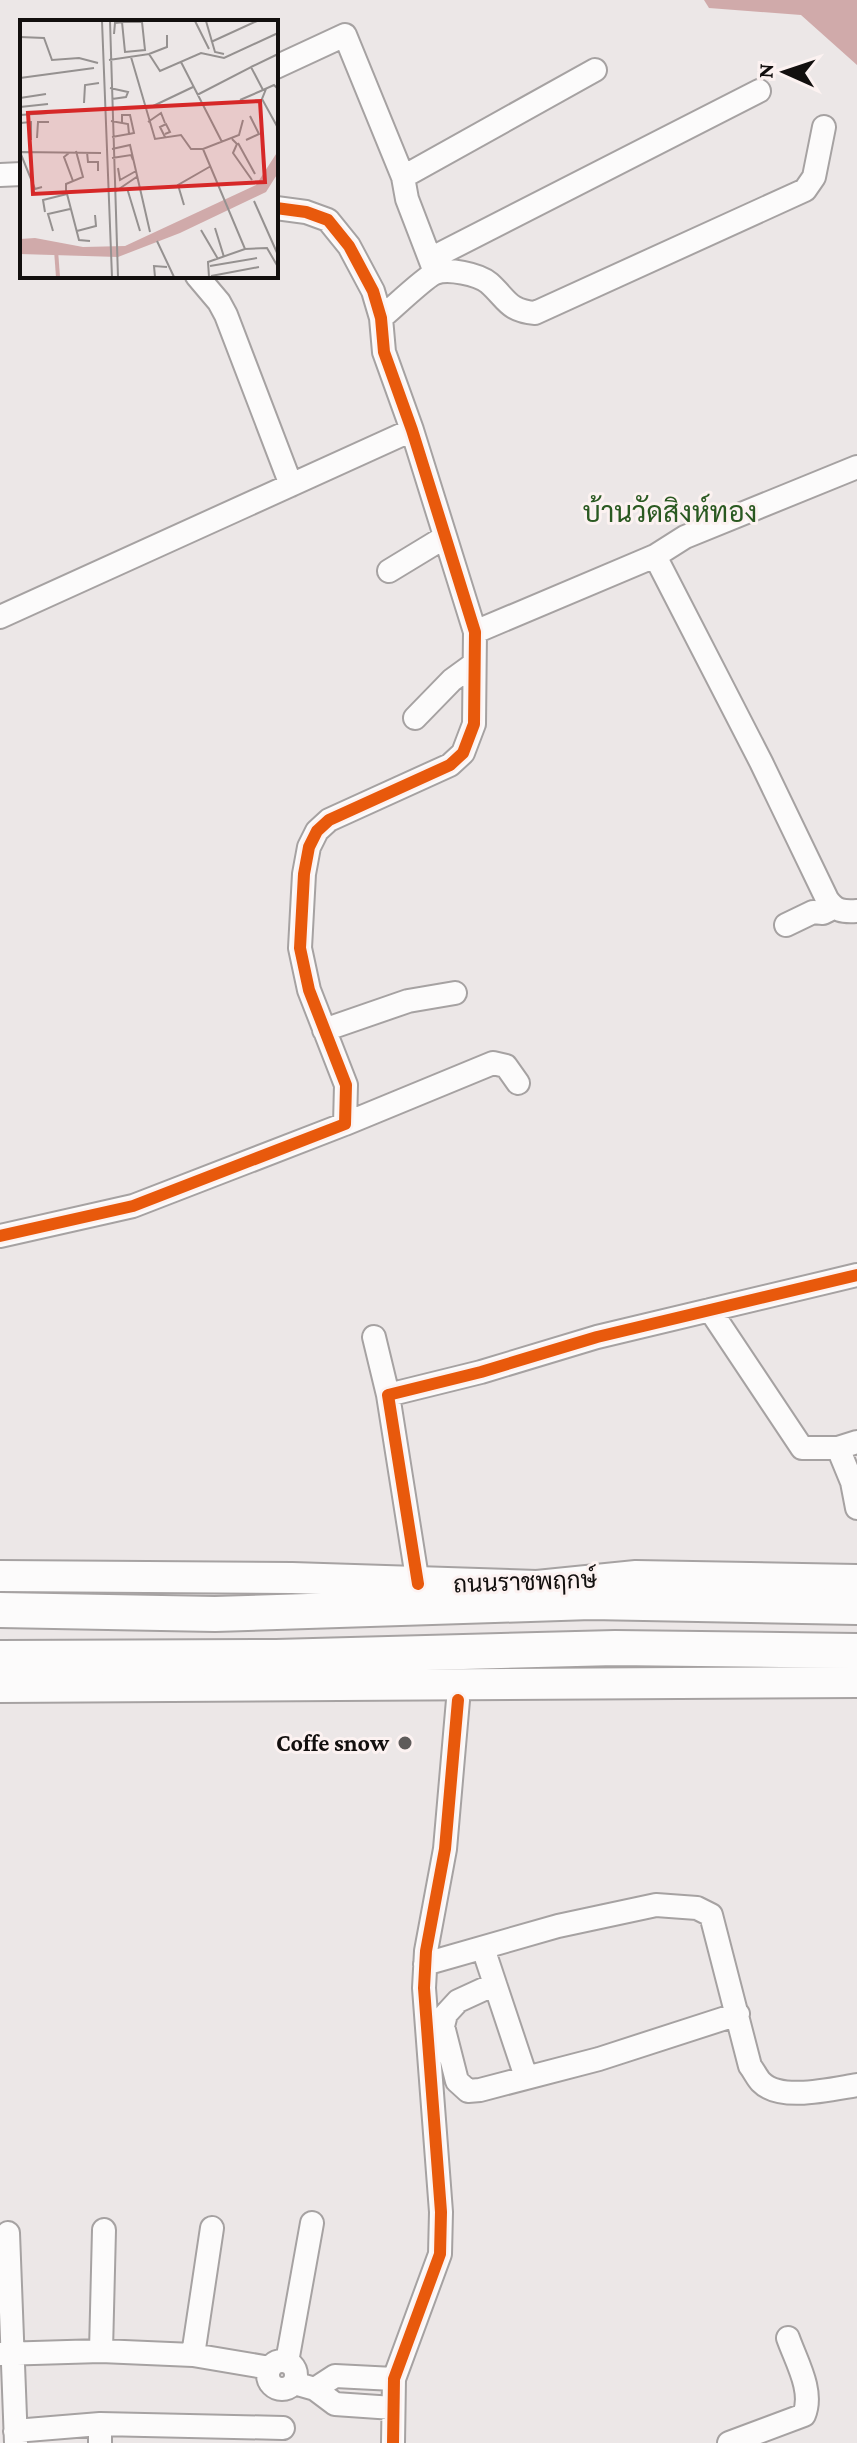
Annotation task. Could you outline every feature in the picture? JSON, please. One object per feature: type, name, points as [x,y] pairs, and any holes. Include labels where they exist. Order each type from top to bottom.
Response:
[{"type":"main road","points":[[537,1586],[637,1562],[676,1559],[857,1563]]},
{"type":"main road","name":"ถนนราชพฤกษ์","points":[[0,1576],[292,1578],[537,1586],[636,1576],[857,1580]]},
{"type":"main road","name":"ถนนราชพฤกษ์","points":[[0,1610],[215,1614],[591,1602],[857,1607]]},
{"type":"main road","points":[[0,1658],[276,1657],[615,1648],[857,1651]]},
{"type":"main road","points":[[0,1687],[857,1682]]},
{"type":"main road","points":[[293,1685],[334,1695],[373,1699],[635,1697],[857,1701]]},
{"type":"street","points":[[278,66],[341,35],[351,47],[403,177],[407,199],[433,266]]},
{"type":"street","points":[[403,177],[595,70]]},
{"type":"street","points":[[381,318],[433,266],[637,153],[735,106],[759,91]]},
{"type":"street","points":[[433,266],[478,275],[490,283],[508,304],[522,312],[535,313],[805,190],[814,177],[824,127]]},
{"type":"street","points":[[0,175],[20,174]]},
{"type":"street","points":[[278,208],[321,216],[336,228],[366,275],[381,318],[384,352],[412,430],[475,632],[474,724],[463,753],[450,765],[329,820],[317,831],[309,847],[304,874],[300,948],[303,972],[346,1085],[345,1124]]},
{"type":"street","points":[[199,278],[226,315],[291,485]]},
{"type":"street","points":[[0,617],[412,430]]},
{"type":"street","points":[[475,632],[655,556],[685,537],[857,467]]},
{"type":"street","points":[[389,571],[445,537]]},
{"type":"street","points":[[655,556],[833,908],[845,912],[857,911]]},
{"type":"street","points":[[415,718],[452,680],[474,664]]},
{"type":"street","points":[[786,925],[813,912],[823,913],[833,908]]},
{"type":"street","points":[[324,1030],[408,1001],[455,993]]},
{"type":"street","points":[[0,1236],[133,1206],[493,1063],[506,1066],[518,1083]]},
{"type":"street","points":[[388,1395],[481,1372],[557,1347],[857,1275]]},
{"type":"street","points":[[710,1310],[802,1448],[847,1445],[857,1508]]},
{"type":"street","points":[[374,1337],[388,1395],[418,1584]]},
{"type":"street","points":[[393,2443],[394,2379],[440,2254],[441,2212],[424,1988],[425,1964],[445,1849],[458,1700]]},
{"type":"street","points":[[425,1964],[558,1926],[656,1905],[697,1908],[711,1915],[750,2066],[763,2084],[781,2093],[857,2085]]},
{"type":"street","points":[[483,1948],[526,2077]]},
{"type":"street","points":[[495,1984],[458,2001],[446,2014],[443,2026],[457,2081],[468,2091],[599,2059],[738,2014]]},
{"type":"street","points":[[8,2233],[6,2354],[15,2437],[100,2433],[283,2436],[312,2223]]},
{"type":"street","points":[[193,2355],[212,2228]]},
{"type":"street","points":[[101,2351],[104,2230]]},
{"type":"street","points":[[729,2443],[804,2415],[808,2405],[807,2393],[788,2338]]},
{"type":"street","points":[[6,2354],[101,2351],[193,2355],[289,2378],[335,2376],[394,2379]]},
{"type":"street","points":[[289,2378],[335,2404],[393,2408]]},
{"type":"shaded area","points":[[704,0],[857,0],[857,65],[801,15],[709,8]]},
{"type":"cycle path","points":[[0,1236],[133,1206],[345,1124],[346,1085],[309,990],[300,948],[304,874],[309,847],[317,831],[329,820],[450,765],[463,753],[474,724],[475,632],[412,430],[384,352],[381,318],[373,291],[349,246],[328,220],[306,212],[278,208]]},
{"type":"cycle path","points":[[418,1584],[388,1395],[481,1372],[597,1337],[857,1275]]},
{"type":"cycle path","points":[[393,2443],[394,2379],[440,2254],[441,2212],[424,1988],[426,1951],[445,1849],[458,1700]]},
{"type":"place","name":"Coffe snow","points":[[405,1743]]},
{"type":"district","name":"บ้านวัดสิงห์ทอง","points":[[670,512]]}]
